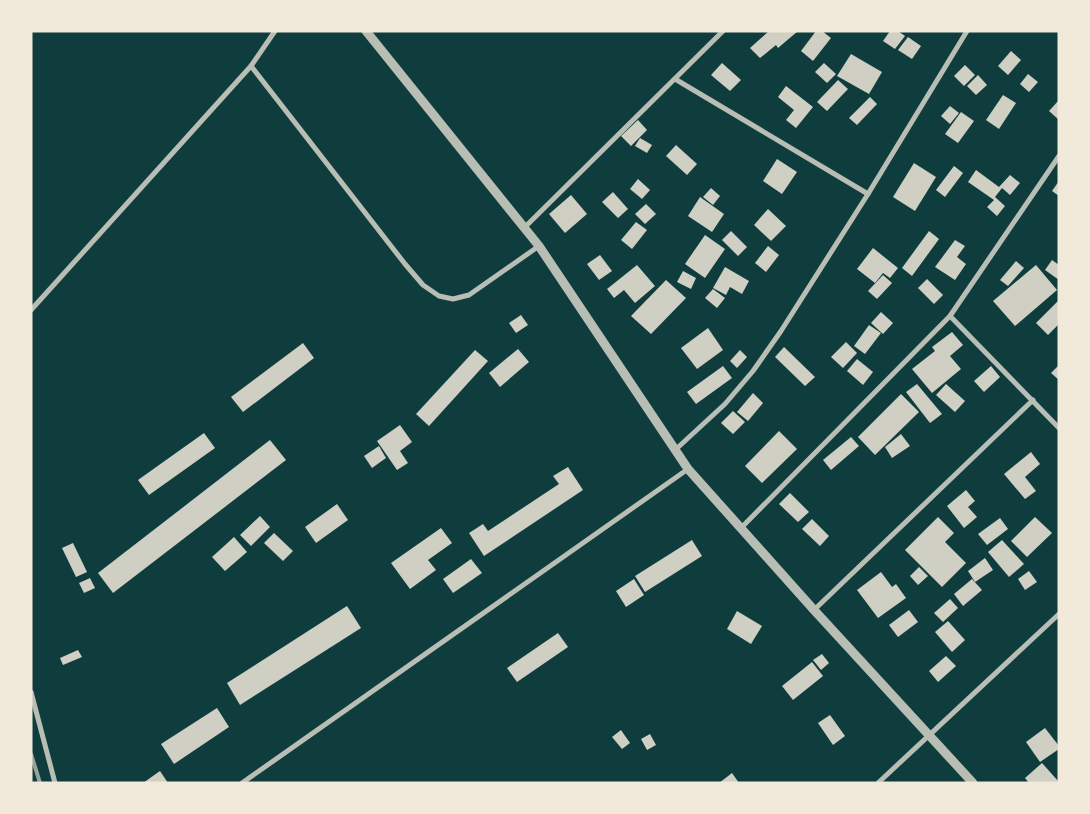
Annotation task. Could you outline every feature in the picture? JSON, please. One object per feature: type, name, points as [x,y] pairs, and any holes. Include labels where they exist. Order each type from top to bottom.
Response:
[{"type":"street","points":[[31,310],[251,66],[275,31]]},
{"type":"street","points":[[366,31],[539,246],[674,451],[688,469],[973,783]]},
{"type":"street","points":[[524,228],[723,31]]},
{"type":"street","points":[[674,451],[725,404],[753,371],[781,331],[868,194],[967,31]]},
{"type":"street","points":[[251,66],[405,264],[423,285],[439,296],[453,299],[469,295],[539,246]]},
{"type":"street","points":[[675,78],[868,194]]},
{"type":"street","points":[[741,528],[950,316],[1059,156]]},
{"type":"street","points":[[950,316],[1059,428]]},
{"type":"street","points":[[814,610],[1033,400]]},
{"type":"street","points":[[242,783],[688,469]]},
{"type":"street","points":[[878,783],[1059,614]]},
{"type":"street","points":[[31,692],[54,780],[48,783]]},
{"type":"building","points":[[769,31],[798,31],[778,48],[776,45],[760,58],[750,48]]},
{"type":"building","points":[[816,31],[822,31],[831,38],[813,61],[801,51]]},
{"type":"building","points":[[890,31],[898,31],[905,36],[895,49],[883,41]]},
{"type":"building","points":[[908,37],[921,46],[912,59],[898,50]]},
{"type":"building","points":[[1011,51],[1021,60],[1008,75],[998,66]]},
{"type":"building","points":[[851,54],[882,72],[869,94],[837,76]]},
{"type":"building","points":[[722,63],[741,80],[730,91],[711,75]]},
{"type":"building","points":[[824,63],[836,74],[827,83],[815,72]]},
{"type":"building","points":[[965,65],[975,75],[964,86],[954,76]]},
{"type":"building","points":[[1028,74],[1038,82],[1029,92],[1020,84]]},
{"type":"building","points":[[978,75],[987,85],[976,95],[967,86]]},
{"type":"building","points":[[838,80],[848,89],[827,111],[817,102]]},
{"type":"building","points":[[786,86],[813,107],[796,128],[786,120],[794,110],[778,97]]},
{"type":"building","points":[[1003,95],[1016,103],[999,129],[986,120]]},
{"type":"building","points":[[870,97],[877,104],[857,125],[849,118]]},
{"type":"building","points":[[1059,100],[1059,120],[1049,111]]},
{"type":"building","points":[[950,106],[959,113],[950,124],[941,116]]},
{"type":"building","points":[[961,112],[974,121],[958,143],[945,134]]},
{"type":"building","points":[[638,120],[647,130],[631,146],[621,136]]},
{"type":"building","points":[[640,138],[652,145],[647,153],[635,146]]},
{"type":"building","points":[[676,145],[697,164],[687,175],[666,156]]},
{"type":"building","points":[[777,159],[797,172],[782,194],[763,181]]},
{"type":"building","points":[[914,163],[936,177],[915,211],[893,197]]},
{"type":"building","points":[[954,166],[963,173],[945,197],[936,190]]},
{"type":"building","points":[[976,170],[999,187],[1010,175],[1020,183],[1010,195],[1002,188],[995,197],[1005,206],[997,216],[987,207],[994,200],[968,182]]},
{"type":"building","points":[[638,179],[650,190],[642,199],[630,189]]},
{"type":"building","points":[[1059,181],[1059,196],[1052,191]]},
{"type":"building","points":[[711,188],[720,196],[713,205],[703,197]]},
{"type":"building","points":[[613,192],[628,209],[618,218],[602,202]]},
{"type":"building","points":[[571,195],[587,214],[565,233],[549,214]]},
{"type":"building","points":[[700,197],[724,214],[712,232],[688,216]]},
{"type":"building","points":[[646,204],[656,214],[645,224],[635,214]]},
{"type":"building","points":[[768,209],[786,226],[771,241],[754,225]]},
{"type":"building","points":[[636,222],[647,230],[632,249],[621,240]]},
{"type":"building","points":[[731,231],[747,247],[738,256],[722,240]]},
{"type":"building","points":[[929,231],[939,239],[912,276],[902,268]]},
{"type":"building","points":[[705,235],[725,249],[705,278],[685,264]]},
{"type":"building","points":[[955,240],[965,246],[957,257],[966,264],[955,280],[935,267]]},
{"type":"building","points":[[768,246],[779,255],[766,272],[755,263]]},
{"type":"building","points":[[873,248],[898,268],[890,278],[883,273],[875,283],[857,269]]},
{"type":"building","points":[[600,255],[612,271],[599,280],[587,264]]},
{"type":"building","points":[[1052,260],[1059,265],[1059,280],[1045,270]]},
{"type":"building","points":[[1016,261],[1024,268],[1008,286],[1000,280]]},
{"type":"building","points":[[637,265],[655,286],[635,303],[624,290],[614,298],[607,289]]},
{"type":"building","points":[[1036,265],[1057,290],[1015,326],[993,301]]},
{"type":"building","points":[[725,267],[749,281],[742,294],[730,287],[726,295],[713,288]]},
{"type":"building","points":[[683,271],[696,278],[691,289],[677,282]]},
{"type":"building","points":[[883,275],[892,283],[877,299],[868,291]]},
{"type":"building","points":[[927,279],[943,295],[934,304],[918,288]]},
{"type":"building","points":[[666,280],[686,298],[651,334],[631,316]]},
{"type":"building","points":[[713,289],[725,298],[717,308],[705,298]]},
{"type":"building","points":[[1059,300],[1059,324],[1048,335],[1036,323]]},
{"type":"building","points":[[881,312],[893,323],[883,334],[871,323]]},
{"type":"building","points":[[521,315],[528,325],[516,333],[509,323]]},
{"type":"building","points":[[869,325],[881,333],[865,354],[854,346]]},
{"type":"building","points":[[708,328],[723,350],[697,369],[681,348]]},
{"type":"building","points":[[952,332],[963,345],[950,356],[961,369],[932,393],[912,369],[935,351],[932,347]]},
{"type":"building","points":[[846,342],[857,353],[843,368],[831,357]]},
{"type":"building","points":[[303,343],[314,358],[243,412],[231,397]]},
{"type":"building","points":[[784,347],[815,377],[805,386],[775,357]]},
{"type":"building","points":[[518,349],[529,362],[500,387],[489,373]]},
{"type":"building","points":[[475,350],[488,361],[429,426],[416,414]]},
{"type":"building","points":[[740,350],[747,357],[737,368],[730,361]]},
{"type":"building","points":[[857,359],[873,372],[863,385],[847,371]]},
{"type":"building","points":[[1059,365],[1059,380],[1051,373]]},
{"type":"building","points":[[723,366],[732,378],[696,404],[687,392]]},
{"type":"building","points":[[991,366],[1000,377],[984,392],[974,381]]},
{"type":"building","points":[[917,384],[942,414],[930,423],[906,392]]},
{"type":"building","points":[[946,384],[965,401],[955,412],[936,395]]},
{"type":"building","points":[[753,393],[763,403],[748,421],[737,412]]},
{"type":"building","points":[[901,394],[919,412],[875,455],[858,437]]},
{"type":"building","points":[[733,411],[745,422],[733,434],[721,423]]},
{"type":"building","points":[[400,425],[412,442],[400,451],[408,463],[397,470],[377,441]]},
{"type":"building","points":[[779,431],[797,449],[762,483],[745,466]]},
{"type":"building","points":[[204,433],[215,448],[149,495],[138,480]]},
{"type":"building","points":[[901,434],[910,446],[892,458],[885,447]]},
{"type":"building","points":[[851,437],[859,446],[831,470],[823,460]]},
{"type":"building","points":[[270,440],[286,460],[113,593],[98,573]]},
{"type":"building","points":[[379,446],[386,458],[372,468],[364,456]]},
{"type":"building","points":[[1031,452],[1040,464],[1025,477],[1036,491],[1025,499],[1004,474]]},
{"type":"building","points":[[568,467],[583,490],[484,556],[469,533],[483,524],[488,531],[559,484],[553,476]]},
{"type":"building","points":[[966,490],[975,501],[968,507],[977,517],[964,528],[947,506]]},
{"type":"building","points":[[790,493],[809,512],[798,522],[779,504]]},
{"type":"building","points":[[337,504],[348,520],[316,543],[305,527]]},
{"type":"building","points":[[260,516],[270,527],[251,546],[240,535]]},
{"type":"building","points":[[938,517],[954,533],[945,542],[966,563],[942,587],[905,550]]},
{"type":"building","points":[[1035,517],[1052,533],[1027,557],[1011,541]]},
{"type":"building","points":[[1000,518],[1008,529],[987,545],[978,534]]},
{"type":"building","points":[[812,519],[829,536],[820,546],[802,529]]},
{"type":"building","points":[[441,528],[452,543],[428,560],[436,570],[410,589],[391,563]]},
{"type":"building","points":[[274,533],[293,551],[283,561],[264,543]]},
{"type":"building","points":[[234,537],[247,552],[225,571],[212,557]]},
{"type":"building","points":[[692,540],[702,556],[645,592],[635,576]]},
{"type":"building","points":[[1002,540],[1024,564],[1009,577],[988,552]]},
{"type":"building","points":[[73,543],[87,572],[76,577],[62,548]]},
{"type":"building","points":[[985,558],[993,570],[975,582],[968,571]]},
{"type":"building","points":[[471,559],[482,573],[453,593],[443,579]]},
{"type":"building","points":[[919,567],[928,576],[918,585],[910,576]]},
{"type":"building","points":[[1029,571],[1037,582],[1025,590],[1018,579]]},
{"type":"building","points":[[881,572],[892,587],[896,584],[906,598],[878,618],[857,590]]},
{"type":"building","points":[[90,578],[95,588],[84,593],[79,583]]},
{"type":"building","points":[[634,579],[644,595],[626,607],[616,591]]},
{"type":"building","points":[[972,579],[982,590],[963,606],[954,594]]},
{"type":"building","points":[[950,599],[958,608],[943,622],[934,613]]},
{"type":"building","points":[[347,606],[361,628],[240,705],[227,683]]},
{"type":"building","points":[[909,610],[918,622],[898,637],[889,625]]},
{"type":"building","points":[[737,611],[762,626],[751,644],[727,629]]},
{"type":"building","points":[[948,621],[965,640],[952,652],[935,632]]},
{"type":"building","points":[[558,633],[568,647],[517,682],[507,668]]},
{"type":"building","points":[[78,650],[82,657],[63,665],[60,658]]},
{"type":"building","points":[[822,654],[829,663],[821,670],[813,660]]},
{"type":"building","points":[[946,656],[956,666],[938,682],[929,671]]},
{"type":"building","points":[[812,662],[823,676],[793,700],[782,686]]},
{"type":"building","points":[[217,708],[229,727],[174,764],[161,744]]},
{"type":"building","points":[[830,715],[845,736],[833,745],[818,723]]},
{"type":"building","points":[[1045,728],[1059,746],[1059,749],[1040,762],[1026,742]]},
{"type":"building","points":[[621,730],[630,743],[622,749],[612,737]]},
{"type":"building","points":[[650,734],[656,745],[647,750],[641,739]]},
{"type":"building","points":[[1042,763],[1059,783],[1029,783],[1025,778]]},
{"type":"building","points":[[160,771],[168,783],[143,783]]},
{"type":"building","points":[[732,773],[739,783],[719,783]]},
{"type":"railway","points":[[31,754],[40,783]]}]
